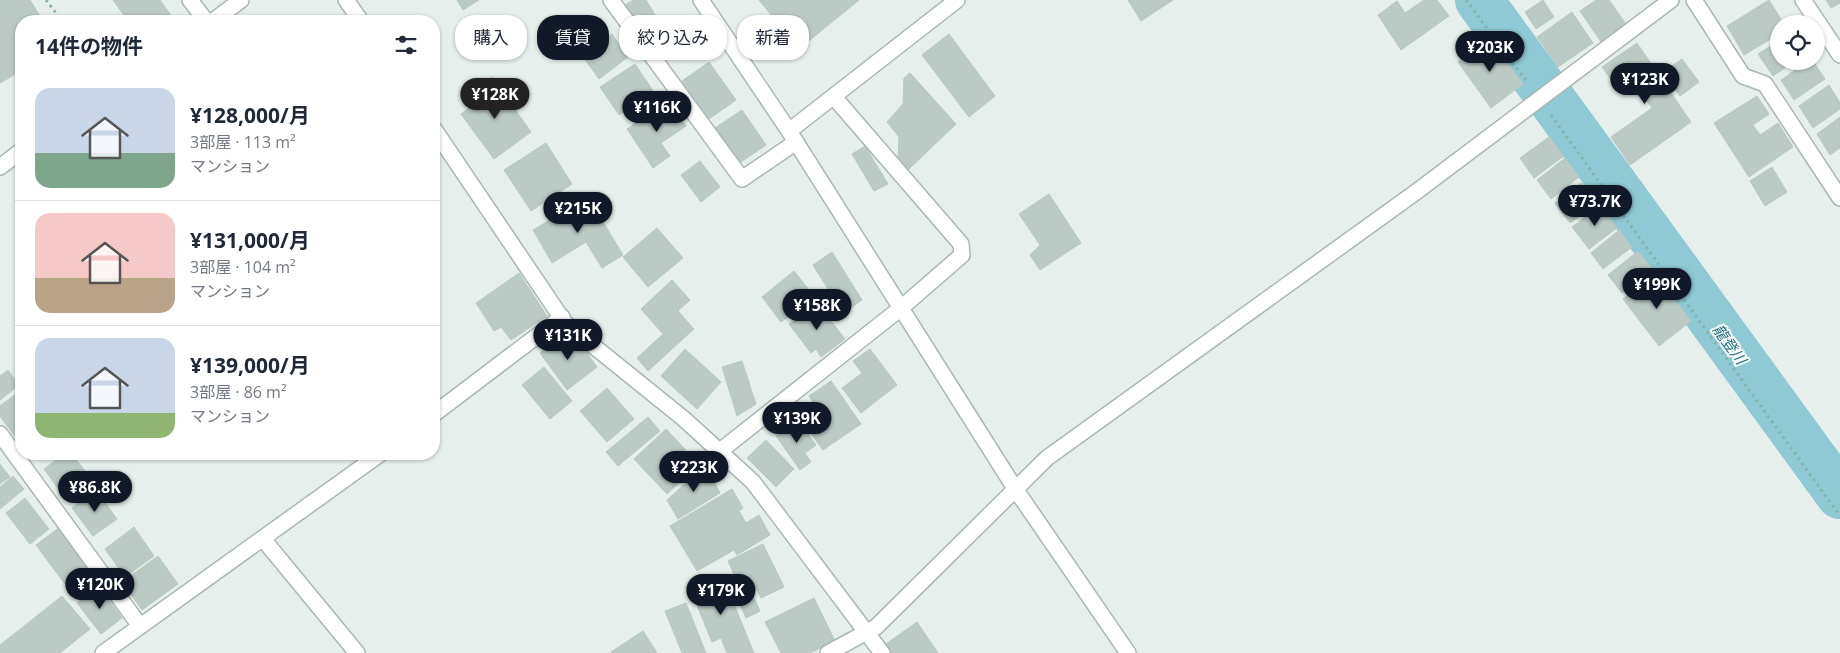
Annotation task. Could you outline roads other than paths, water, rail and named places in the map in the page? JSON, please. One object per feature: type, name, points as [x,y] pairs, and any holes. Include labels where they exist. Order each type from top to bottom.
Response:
[{"type":"street","points":[[190,0],[201,15]]},
{"type":"street","points":[[220,15],[241,0]]},
{"type":"street","points":[[346,0],[357,15]]},
{"type":"street","points":[[611,0],[742,179],[793,136],[834,97],[957,0]]},
{"type":"street","points":[[701,0],[793,136],[1016,490],[1128,653]]},
{"type":"street","points":[[828,653],[876,627],[1047,458],[1416,192],[1671,0]]},
{"type":"street","points":[[1694,0],[1743,76],[1765,84],[1840,198]]},
{"type":"street","points":[[1803,0],[1840,55]]},
{"type":"street","points":[[720,451],[901,308],[962,255],[961,244],[834,97]]},
{"type":"street","points":[[440,138],[565,322],[684,419],[753,482],[882,653]]},
{"type":"street","points":[[0,167],[15,156]]},
{"type":"street","points":[[440,410],[562,318]]},
{"type":"street","points":[[0,434],[15,455]]},
{"type":"street","points":[[19,460],[140,626]]},
{"type":"street","points":[[103,653],[372,460]]},
{"type":"street","points":[[262,538],[358,653]]},
{"type":"waterway","name":"龍登川","points":[[1479,0],[1840,495]]}]
